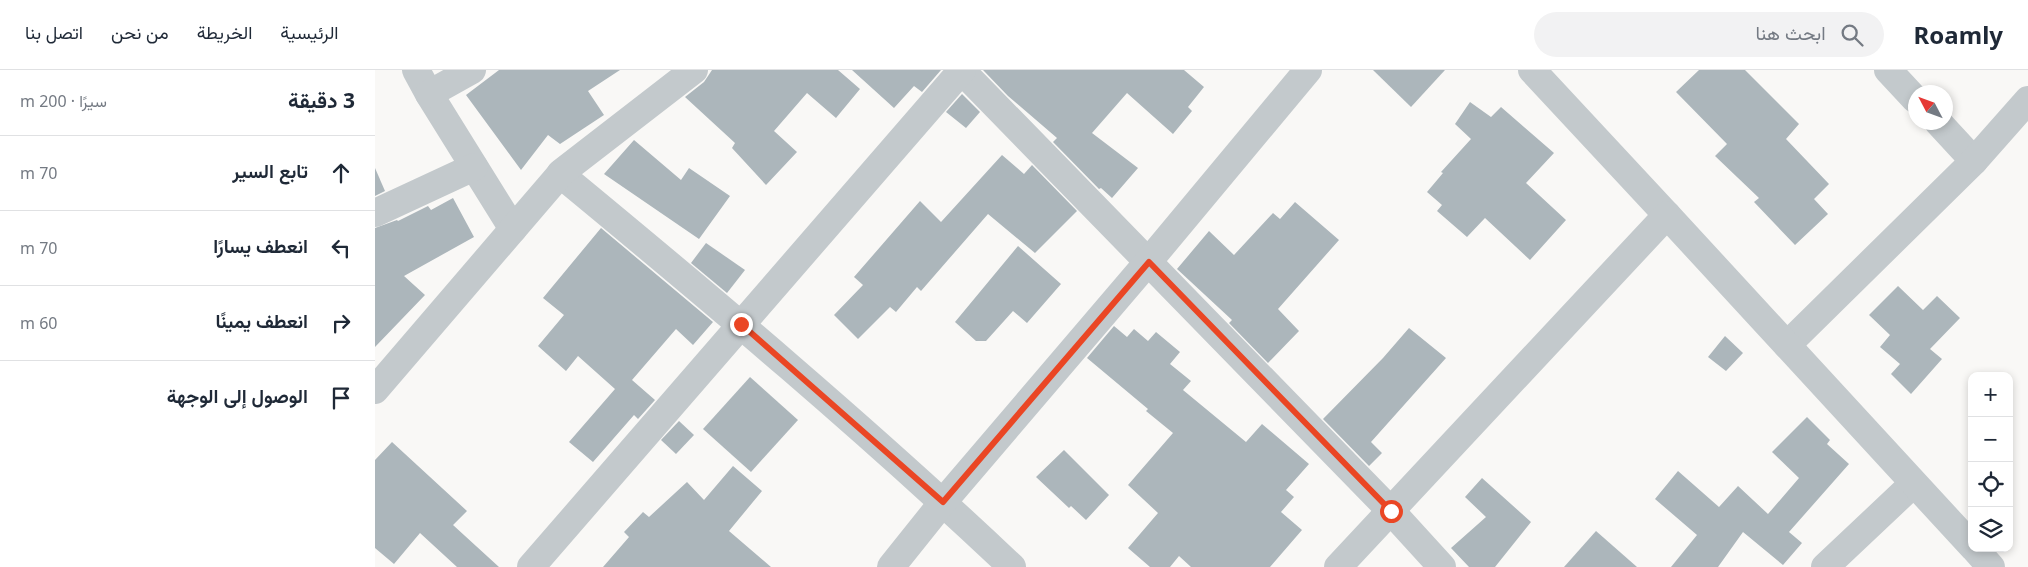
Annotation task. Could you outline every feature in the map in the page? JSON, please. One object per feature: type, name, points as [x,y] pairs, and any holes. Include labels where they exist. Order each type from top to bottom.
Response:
[{"type":"street","points":[[416,70],[513,228]]},
{"type":"street","points":[[429,94],[472,70]]},
{"type":"street","points":[[375,390],[560,174],[694,70]]},
{"type":"street","points":[[531,567],[961,70],[1391,511],[1442,567]]},
{"type":"street","points":[[891,567],[943,502],[1149,262],[1308,70]]},
{"type":"street","points":[[1533,70],[1968,542]]},
{"type":"street","points":[[1888,70],[1908,91]]},
{"type":"street","points":[[1787,345],[1975,161],[2028,100]]},
{"type":"street","points":[[1946,130],[1975,161]]},
{"type":"street","points":[[375,213],[474,167]]},
{"type":"street","points":[[560,174],[741,324],[943,502],[1013,567]]},
{"type":"street","points":[[1338,567],[1489,403],[1667,215]]},
{"type":"street","points":[[1825,567],[1913,484]]},
{"type":"street","points":[[1978,552],[1991,567]]},
{"type":"building","points":[[499,70],[620,70],[588,91],[604,115],[560,144],[548,135],[521,170],[466,95]]},
{"type":"building","points":[[712,70],[838,70],[860,89],[836,118],[807,93],[774,131],[797,152],[766,185],[732,148],[735,143],[685,97],[704,82]]},
{"type":"building","points":[[852,70],[941,70],[922,92],[914,86],[894,108]]},
{"type":"building","points":[[983,70],[1184,70],[1204,87],[1188,107],[1192,111],[1173,134],[1127,93],[1092,133],[1138,168],[1112,198],[1101,188],[1099,189],[1053,142],[1057,138],[1008,96]]},
{"type":"building","points":[[1373,70],[1445,70],[1411,107]]},
{"type":"building","points":[[1699,70],[1745,70],[1799,124],[1786,139],[1829,184],[1814,199],[1828,214],[1795,245],[1754,202],[1759,198],[1715,156],[1727,144],[1676,92]]},
{"type":"building","points":[[962,94],[980,112],[966,128],[946,112]]},
{"type":"building","points":[[1470,102],[1491,117],[1501,107],[1554,153],[1526,183],[1566,220],[1530,260],[1485,218],[1467,237],[1437,211],[1442,205],[1427,192],[1443,173],[1441,172],[1471,139],[1455,124]]},
{"type":"building","points":[[634,140],[681,180],[689,168],[730,196],[699,239],[604,174]]},
{"type":"building","points":[[1002,155],[1024,174],[1032,165],[1077,211],[1035,253],[988,214],[921,291],[917,287],[896,312],[890,307],[858,339],[834,315],[863,285],[854,277],[920,201],[941,222]]},
{"type":"building","points":[[375,168],[385,191],[375,196]]},
{"type":"building","points":[[453,198],[474,237],[404,276],[425,295],[375,347],[375,228],[398,221],[428,206],[431,210]]},
{"type":"building","points":[[1295,202],[1339,240],[1278,309],[1299,331],[1268,363],[1229,323],[1232,320],[1177,269],[1209,231],[1234,255],[1273,213],[1280,219]]},
{"type":"building","points":[[601,228],[713,322],[693,345],[676,329],[632,380],[655,400],[638,419],[634,415],[593,462],[569,442],[615,389],[578,356],[566,371],[538,346],[564,315],[543,298]]},
{"type":"building","points":[[706,243],[745,270],[727,293],[691,263]]},
{"type":"building","points":[[1018,246],[1061,284],[1027,323],[1013,311],[986,341],[976,341],[955,322]]},
{"type":"building","points":[[1898,286],[1923,310],[1937,296],[1960,318],[1930,349],[1942,359],[1911,394],[1891,374],[1900,364],[1880,347],[1890,335],[1869,315]]},
{"type":"building","points":[[1114,326],[1127,337],[1134,329],[1148,341],[1156,332],[1180,352],[1170,364],[1191,381],[1183,390],[1246,442],[1262,424],[1309,464],[1286,490],[1294,497],[1281,512],[1302,530],[1270,567],[1191,567],[1179,556],[1170,567],[1150,567],[1128,548],[1158,513],[1128,485],[1173,433],[1146,411],[1148,409],[1087,358]]},
{"type":"building","points":[[1409,328],[1446,358],[1371,442],[1382,453],[1369,466],[1323,419],[1383,358]]},
{"type":"building","points":[[1725,336],[1743,353],[1726,371],[1708,357]]},
{"type":"building","points":[[750,377],[798,420],[751,472],[703,429]]},
{"type":"building","points":[[1807,417],[1830,440],[1827,444],[1849,464],[1789,532],[1802,543],[1783,565],[1743,532],[1718,567],[1671,567],[1697,535],[1655,499],[1678,471],[1719,507],[1738,486],[1768,514],[1799,478],[1772,452]]},
{"type":"building","points":[[679,421],[694,435],[676,454],[661,440]]},
{"type":"building","points":[[392,442],[467,511],[453,525],[499,567],[457,567],[420,533],[394,564],[375,548],[375,460]]},
{"type":"building","points":[[1064,450],[1109,495],[1086,520],[1071,506],[1069,508],[1036,477]]},
{"type":"building","points":[[733,466],[762,491],[729,531],[771,567],[603,567],[629,537],[624,532],[643,512],[649,517],[687,482],[704,500]]},
{"type":"building","points":[[1482,478],[1531,522],[1495,567],[1469,567],[1451,548],[1486,517],[1465,497]]},
{"type":"building","points":[[1596,531],[1637,567],[1564,567]]},
{"type":"route","points":[[741,324],[943,502],[1149,262],[1391,511]]}]
